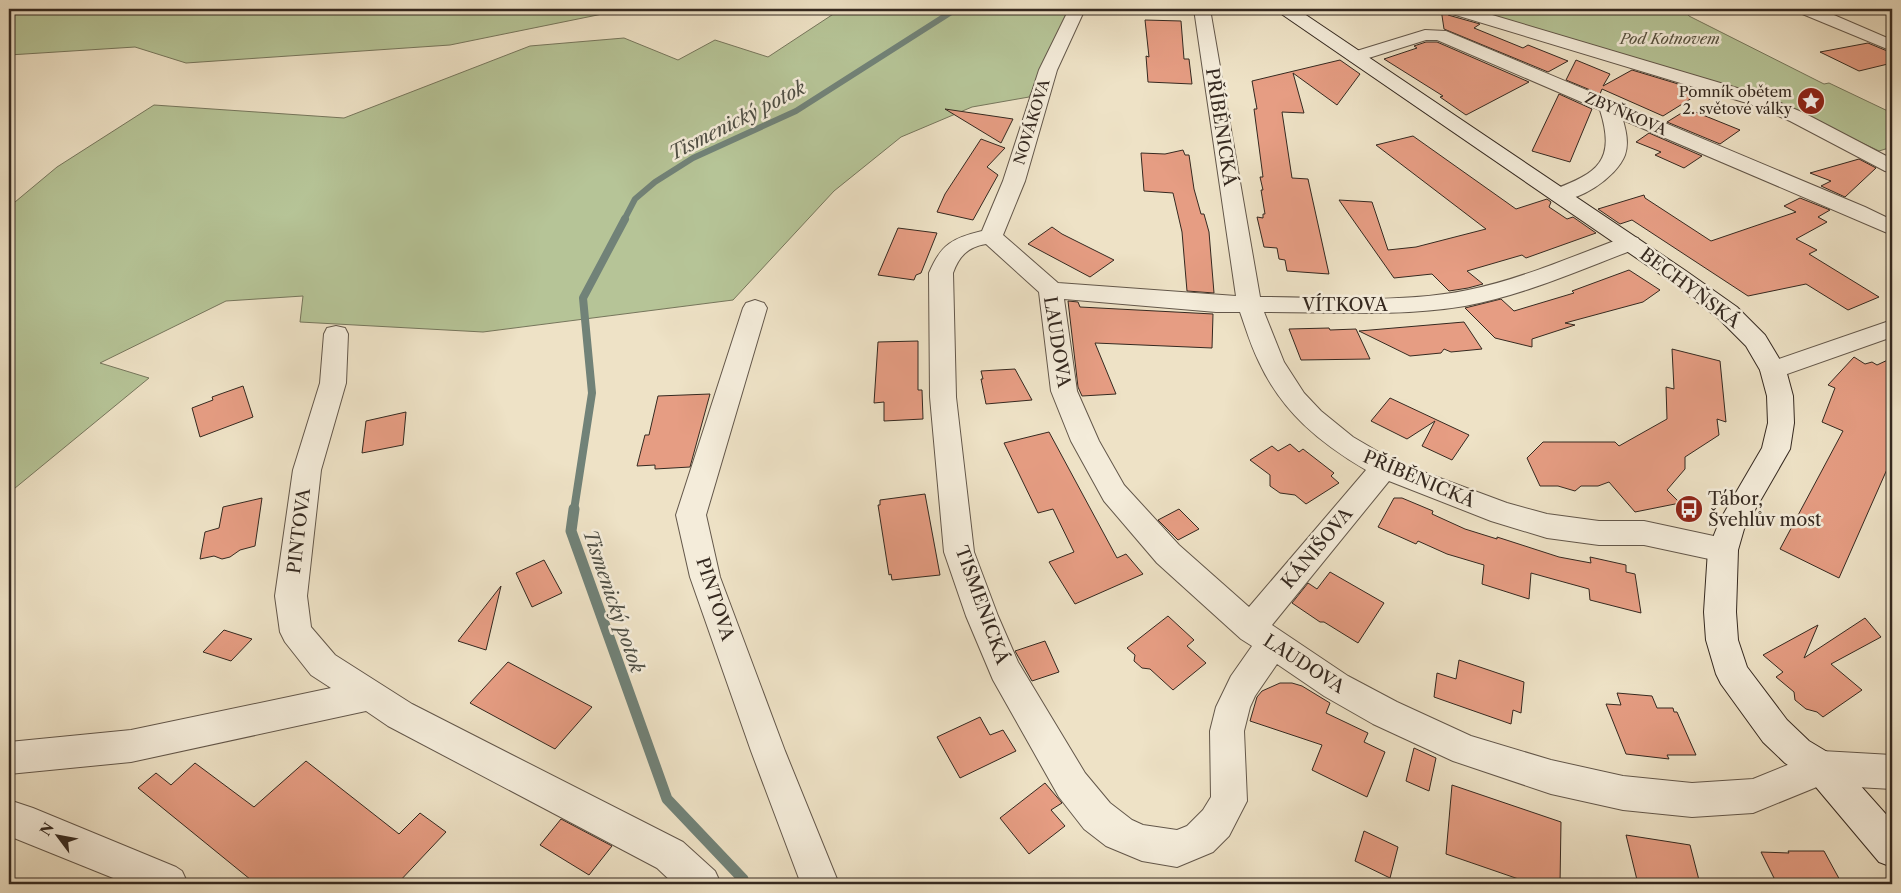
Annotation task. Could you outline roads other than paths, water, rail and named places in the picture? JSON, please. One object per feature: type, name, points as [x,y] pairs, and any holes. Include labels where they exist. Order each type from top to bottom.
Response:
[{"type":"street","name":"NOVÁKOVA","points":[[991,236],[1014,181],[1048,70],[1077,9]]},
{"type":"street","name":"PŘÍBĚNICKÁ","points":[[1202,9],[1250,304],[1272,363],[1295,400],[1312,418],[1343,444],[1384,468],[1469,502],[1525,521],[1598,533],[1644,533],[1723,550]]},
{"type":"street","name":"BECHYŇSKÁ","points":[[1286,9],[1630,242],[1728,313],[1756,341],[1772,370],[1780,396],[1780,436],[1776,449],[1730,528],[1723,550],[1720,612],[1722,640],[1733,674],[1775,731],[1797,752],[1822,768],[1892,772]]},
{"type":"street","points":[[1455,9],[1757,100],[1796,117],[1892,168]]},
{"type":"street","points":[[1806,9],[1892,46]]},
{"type":"street","name":"ZBYŇKOVA","points":[[1356,56],[1435,34],[1892,228]]},
{"type":"street","points":[[1560,195],[1581,188],[1600,175],[1615,154],[1618,146],[1609,107]]},
{"type":"street","name":"LAUDOVA","points":[[991,236],[1051,290],[1064,391],[1085,441],[1114,493],[1168,554],[1262,636],[1336,686],[1420,730],[1494,761],[1551,777],[1624,793],[1692,800],[1753,796],[1822,768]]},
{"type":"street","name":"TISMENICKÁ","points":[[991,236],[972,240],[957,247],[945,262],[941,273],[943,397],[959,552],[982,616],[1005,670],[1072,785],[1098,816],[1119,833],[1142,843],[1177,848],[1200,839],[1216,823],[1229,801]]},
{"type":"street","name":"VÍTKOVA","points":[[1051,290],[1216,304],[1409,305],[1437,302],[1511,287],[1630,242]]},
{"type":"street","name":"PINTOVA","points":[[755,308],[691,515],[705,577],[768,751],[820,884]]},
{"type":"street","points":[[1772,370],[1892,328]]},
{"type":"street","name":"PINTOVA","points":[[336,334],[333,383],[306,470],[291,596],[296,632],[323,665],[400,715],[670,854],[702,884]]},
{"type":"street","name":"KÁNIŠOVA","points":[[1229,801],[1227,731],[1233,707],[1262,636],[1263,613],[1384,468]]},
{"type":"street","points":[[9,758],[131,746],[371,695]]},
{"type":"street","points":[[1822,768],[1892,848]]},
{"type":"street","points":[[9,818],[33,826],[169,884]]},
{"type":"waterway","name":"Tismenický potok","points":[[263,9],[290,12],[314,9]]},
{"type":"waterway","name":"Tismenický potok","points":[[624,220],[635,199],[655,182],[693,158],[796,111],[956,9]]},
{"type":"waterway","name":"Tismenický potok","points":[[574,510],[592,393],[583,298],[625,219]]},
{"type":"waterway","name":"Tismenický potok","points":[[574,509],[571,531],[667,799],[743,879],[745,884]]},
{"type":"place","name":"Pomník obětem 2. světové války","points":[[1811,101]]},
{"type":"place","name":"Tábor, Švehlův most","points":[[1689,509]]},
{"type":"park label","name":"Pod Kotnovem","points":[[1670,39]]}]
